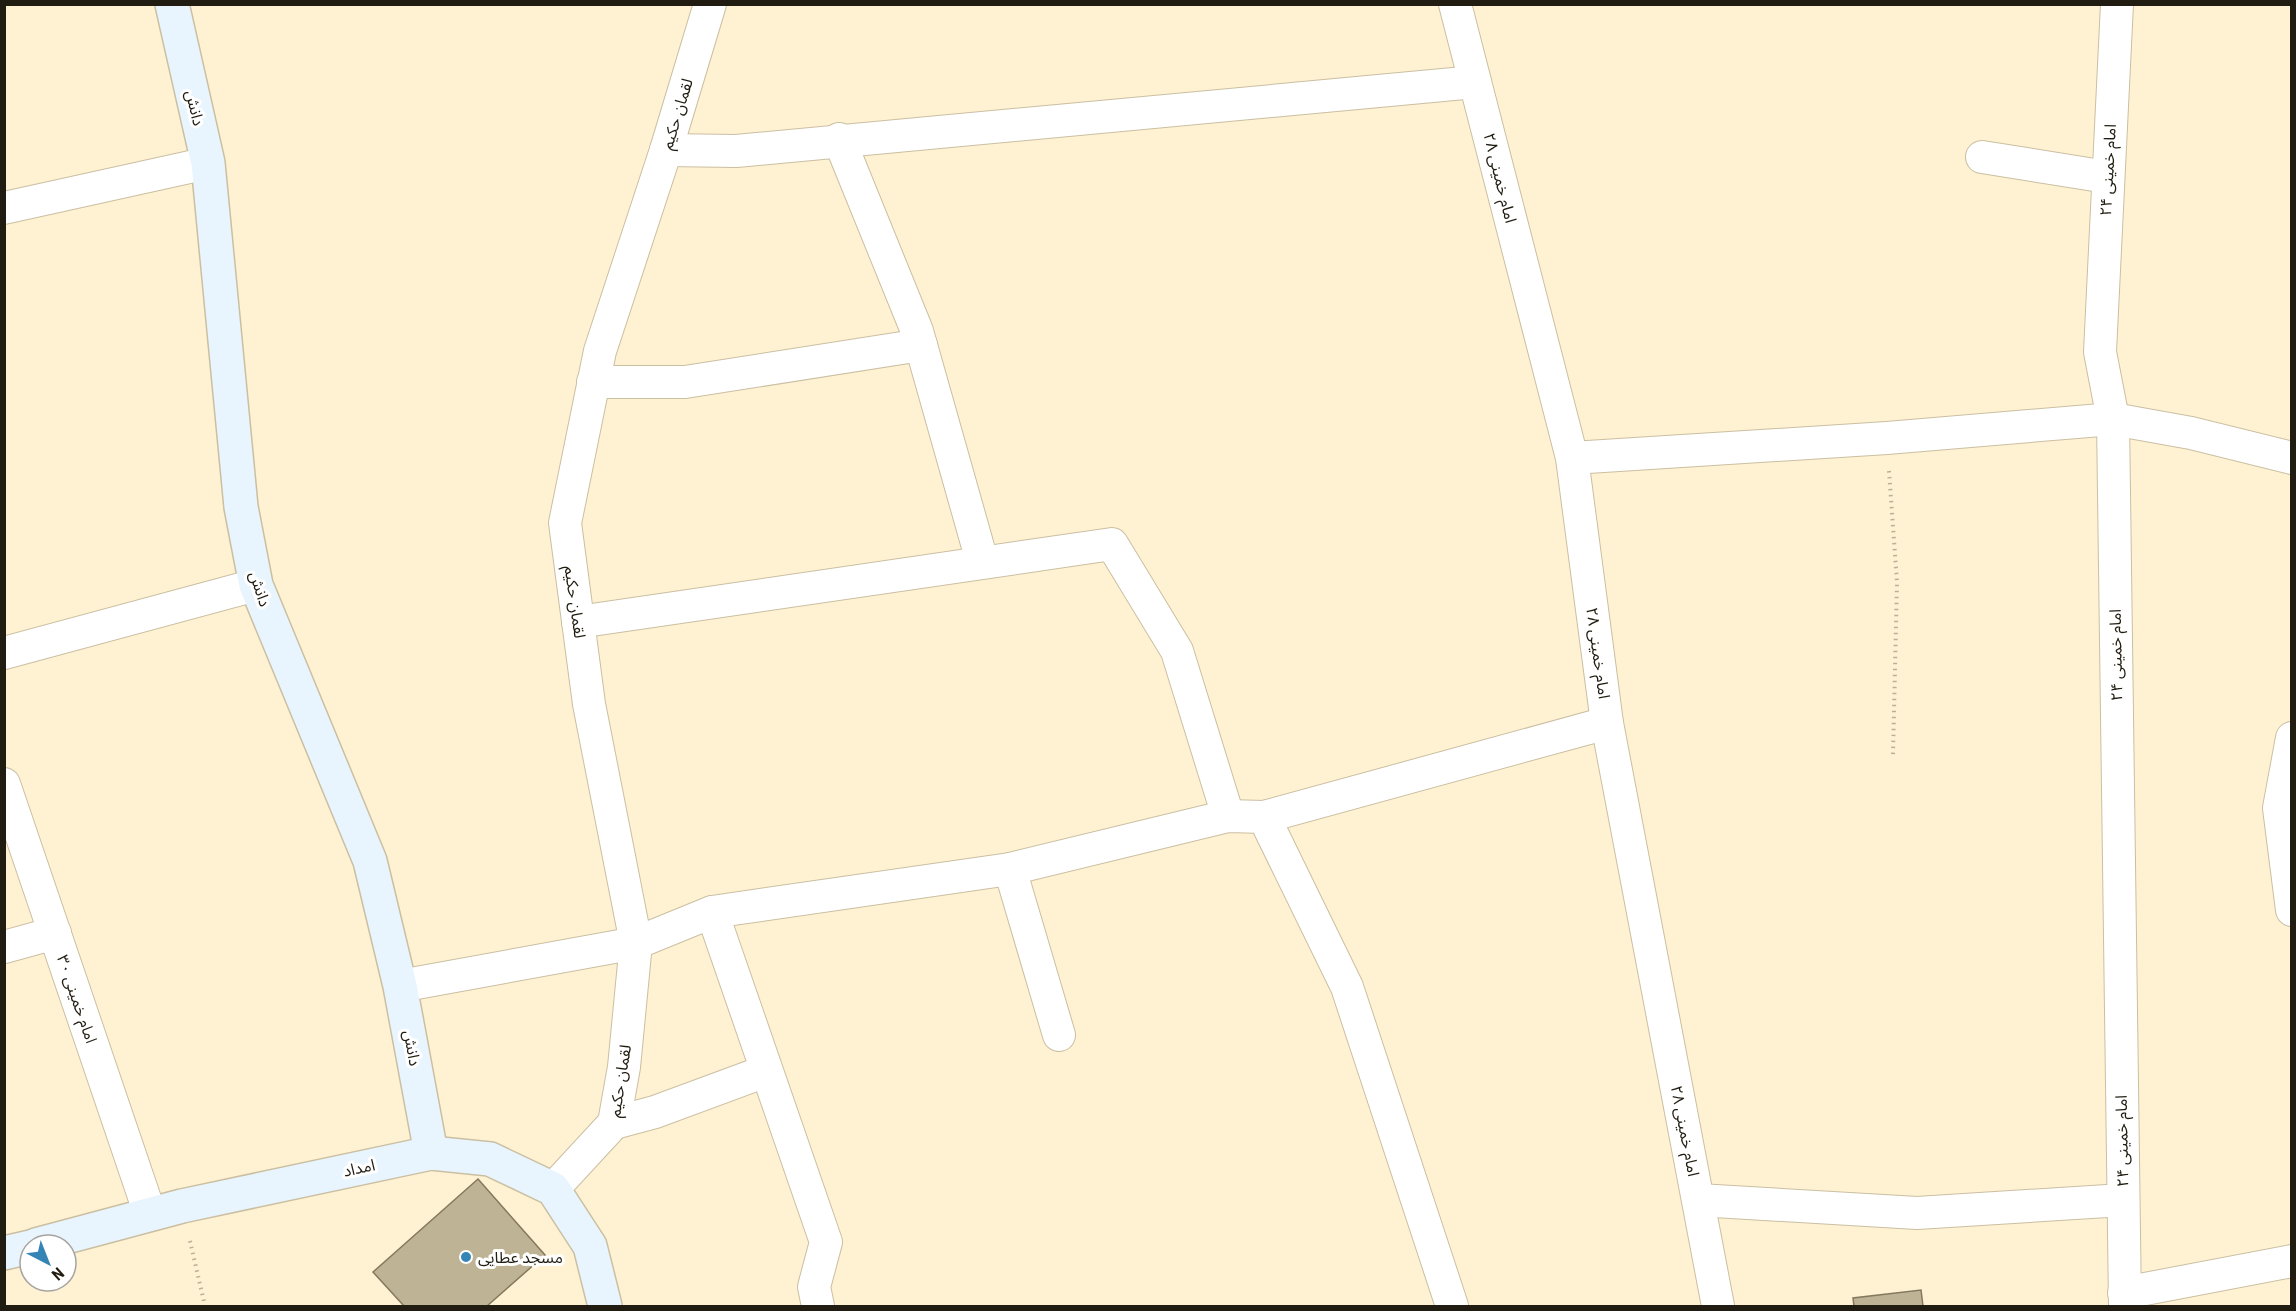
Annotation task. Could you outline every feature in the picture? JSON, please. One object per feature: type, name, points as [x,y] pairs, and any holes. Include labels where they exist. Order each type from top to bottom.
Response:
[{"type":"street","name":"دانش","points":[[172,4],[208,163],[242,507],[256,585],[370,861],[400,986],[431,1153]]},
{"type":"street","name":"لقمان حکیم","points":[[553,1189],[614,1123],[624,1067],[636,943],[589,704],[565,523],[600,351],[666,150],[710,4]]},
{"type":"street","name":"امام خمینی ۲۸","points":[[1455,4],[1572,458],[1607,723],[1718,1306]]},
{"type":"street","name":"امام خمینی ۲۴","points":[[2117,4],[2100,352],[2113,419],[2125,1300]]},
{"type":"street","points":[[666,150],[736,151],[839,139],[1475,82]]},
{"type":"street","points":[[839,139],[921,345],[982,561]]},
{"type":"street","points":[[1982,157],[2107,177]]},
{"type":"street","points":[[4,208],[208,163]]},
{"type":"street","points":[[593,382],[685,381],[921,345]]},
{"type":"street","points":[[1572,458],[1887,438],[2113,419],[2190,433],[2292,458]]},
{"type":"street","points":[[578,622],[982,561],[1112,544],[1177,651],[1228,816]]},
{"type":"street","points":[[4,653],[256,585]]},
{"type":"street","points":[[400,986],[636,943],[712,912],[1010,869],[1228,816],[1264,817],[1607,723]]},
{"type":"street","points":[[2292,738],[2279,808],[2292,910]]},
{"type":"street","name":"امام خمینی ۳۰","points":[[4,784],[150,1214]]},
{"type":"street","points":[[1264,817],[1347,987],[1452,1306]]},
{"type":"street","points":[[1010,869],[1059,1035]]},
{"type":"street","points":[[712,912],[826,1242],[814,1287],[818,1306]]},
{"type":"street","points":[[4,948],[55,933]]},
{"type":"street","points":[[614,1123],[654,1112],[766,1071]]},
{"type":"street","name":"امداد","points":[[78,1234],[182,1206],[431,1153],[490,1159],[553,1189]]},
{"type":"street","points":[[553,1189],[590,1246],[605,1306]]},
{"type":"street","points":[[1698,1200],[1917,1213],[2123,1200]]},
{"type":"street","points":[[2125,1300],[2292,1261]]},
{"type":"path","points":[[1887,438],[1897,582],[1893,755]]},
{"type":"path","points":[[182,1206],[205,1306]]},
{"type":"building","points":[[478,1179],[545,1255],[487,1306],[404,1306],[373,1272]]},
{"type":"building","points":[[1921,1290],[1923,1306],[1854,1306],[1853,1298]]},
{"type":"place","name":"مسجد عطایی","points":[[466,1257]]}]
